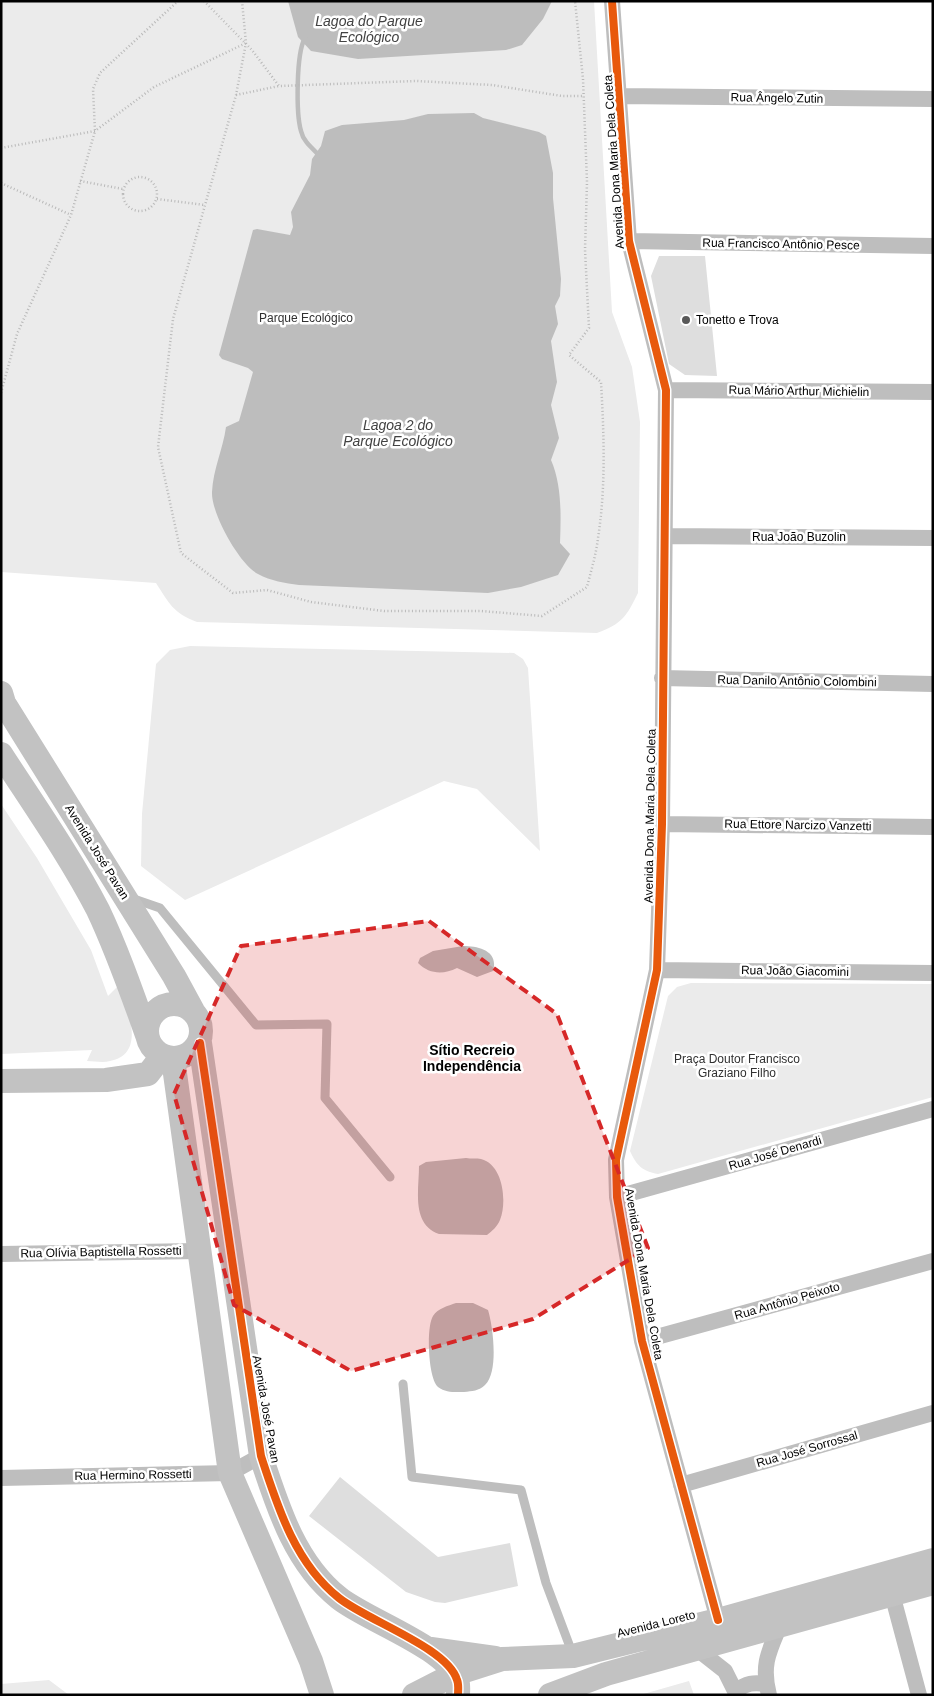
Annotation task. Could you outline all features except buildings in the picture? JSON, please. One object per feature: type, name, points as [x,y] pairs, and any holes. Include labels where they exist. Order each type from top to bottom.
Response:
[{"type":"street","name":"Avenida Dona Maria Dela Coleta","points":[[612,1],[629,241],[666,390],[666,536],[658,970],[616,1160],[617,1197],[642,1341],[718,1620]]},
{"type":"street","name":"Rua Ângelo Zutin","points":[[620,96],[933,99]]},
{"type":"street","name":"Rua Francisco Antônio Pesce","points":[[629,241],[933,246]]},
{"type":"street","name":"Rua Mário Arthur Michielin","points":[[666,390],[933,392]]},
{"type":"street","name":"Rua João Buzolin","points":[[666,536],[933,538]]},
{"type":"street","name":"Rua Danilo Antônio Colombini","points":[[662,678],[933,684]]},
{"type":"street","name":"Avenida José Pavan","points":[[2,700],[174,976],[193,1011]]},
{"type":"street","points":[[1,754],[98,910],[124,972],[149,1044],[168,1058],[200,1250],[230,1473],[311,1661],[322,1695]]},
{"type":"street","name":"Rua Ettore Narcizo Vanzetti","points":[[662,824],[933,827]]},
{"type":"street","name":"Rua João Giacomini","points":[[658,970],[933,973]]},
{"type":"street","points":[[1,1081],[106,1080],[148,1074],[168,1058],[189,1055],[200,1043],[202,1026],[193,1011],[176,1004],[158,1010],[147,1025],[147,1035]]},
{"type":"street","name":"Avenida José Pavan","points":[[200,1043],[261,1456],[280,1515],[307,1566],[339,1599],[378,1623],[431,1649],[456,1684]]},
{"type":"street","name":"Rua José Denardi","points":[[617,1197],[933,1109]]},
{"type":"street","name":"Rua Olívia Baptistella Rossetti","points":[[1,1254],[200,1250]]},
{"type":"street","name":"Rua Antônio Peixoto","points":[[642,1341],[933,1261]]},
{"type":"street","name":"Rua José Sorrossal","points":[[681,1485],[933,1413]]},
{"type":"street","name":"Rua Hermino Rossetti","points":[[1,1478],[230,1473],[261,1456]]},
{"type":"street","name":"Avenida Loreto","points":[[414,1695],[456,1684],[502,1659],[573,1656],[718,1620],[933,1560]]},
{"type":"street","points":[[550,1695],[606,1674],[933,1583]]},
{"type":"street","points":[[892,1594],[919,1695]]},
{"type":"street","points":[[767,1690],[766,1658],[780,1625]]},
{"type":"street","points":[[431,1649],[502,1659]]},
{"type":"street","points":[[697,1649],[725,1671],[736,1693],[744,1685],[755,1682],[767,1690]]},
{"type":"lane","points":[[123,895],[160,908],[256,1025],[328,1024],[324,1098],[390,1176]]},
{"type":"lane","points":[[403,1384],[412,1477],[521,1490],[546,1583],[573,1656]]},
{"type":"path","points":[[1,393],[16,334],[41,283],[70,215],[95,131],[93,89],[100,73],[178,1]]},
{"type":"path","points":[[204,1],[246,43],[279,86]]},
{"type":"path","points":[[242,1],[246,43],[236,95],[173,319],[158,447],[181,553],[233,593],[267,590],[311,602],[384,611],[481,611],[542,616],[587,587],[598,539],[604,440],[601,382],[569,355],[589,328],[585,250],[587,182],[582,79],[575,1]]},
{"type":"path","points":[[1,148],[95,131],[154,87],[246,43]]},
{"type":"path","points":[[236,95],[279,86],[416,81],[492,85],[562,96],[582,96]]},
{"type":"path","points":[[142,176],[153,182],[158,193],[157,199],[150,208],[138,211],[127,206],[123,189],[130,179],[142,176]]},
{"type":"path","points":[[80,180],[123,189]]},
{"type":"path","points":[[1,183],[70,215]]},
{"type":"path","points":[[157,199],[205,206]]},
{"type":"highlighted area","points":[[429,921],[557,1014],[648,1248],[533,1319],[351,1371],[234,1305],[174,1094],[241,946]]},
{"type":"green space","name":"Parque Ecológico","points":[[1,1],[594,1],[612,312],[632,367],[640,422],[638,593],[627,614],[613,626],[597,633],[197,622],[177,611],[168,602],[156,583],[1,572]]},
{"type":"green space","points":[[190,646],[514,653],[523,659],[528,668],[540,851],[477,789],[444,781],[185,900],[141,866],[142,814],[156,664],[170,650]]},
{"type":"green space","points":[[1,804],[37,858],[91,950],[108,996],[120,984],[132,1028],[128,1049],[122,1057],[107,1062],[87,1061],[92,1050],[1,1054]]},
{"type":"green space","name":"Praça Doutor Francisco Graziano Filho","points":[[691,983],[933,984],[933,1097],[658,1174],[648,1171],[638,1164],[630,1151],[668,996],[677,987]]},
{"type":"green space","points":[[49,1680],[69,1695],[1,1695],[1,1684]]},
{"type":"green space","points":[[689,1681],[694,1695],[640,1695]]},
{"type":"water","name":"Lagoa do Parque Ecológico","points":[[288,1],[552,1],[543,19],[522,45],[506,50],[358,59],[311,51],[298,37]]},
{"type":"water","name":"Lagoa 2 do Parque Ecológico","points":[[474,113],[483,118],[539,132],[546,136],[553,173],[553,198],[561,279],[560,296],[555,306],[558,324],[551,341],[557,382],[551,405],[559,438],[551,460],[559,490],[560,543],[570,554],[558,575],[521,587],[488,593],[299,585],[278,581],[258,574],[243,560],[227,537],[216,512],[212,492],[214,475],[226,427],[239,421],[253,372],[248,368],[222,359],[219,355],[253,230],[257,229],[290,235],[293,227],[291,212],[310,175],[312,159],[321,146],[325,131],[342,125],[404,120],[428,114]]},
{"type":"water","points":[[463,946],[475,947],[490,954],[494,964],[493,971],[477,977],[457,968],[447,972],[431,971],[418,963],[420,958],[433,951]]},
{"type":"water","points":[[466,1158],[481,1159],[489,1163],[499,1176],[503,1195],[500,1220],[496,1227],[487,1235],[439,1234],[424,1223],[420,1214],[418,1205],[419,1166],[426,1162]]},
{"type":"water","points":[[456,1303],[473,1303],[488,1310],[490,1317],[494,1349],[492,1370],[485,1385],[473,1391],[454,1392],[444,1390],[438,1387],[432,1374],[429,1330],[433,1316],[443,1308]]},
{"type":"waterway","points":[[305,38],[298,70],[299,123],[304,138],[319,155]]},
{"type":"cycle path","points":[[612,1],[629,241],[666,390],[662,824],[657,970],[616,1160],[617,1197],[642,1341],[718,1620]]},
{"type":"cycle path","points":[[200,1043],[261,1456],[274,1495],[299,1551],[324,1584],[351,1607],[405,1635],[439,1657],[450,1668],[457,1680],[458,1695]]},
{"type":"place","name":"Tonetto e Trova","points":[[686,320]]},
{"type":"district","name":"Sítio Recreio Independência","points":[[472,1058]]}]
